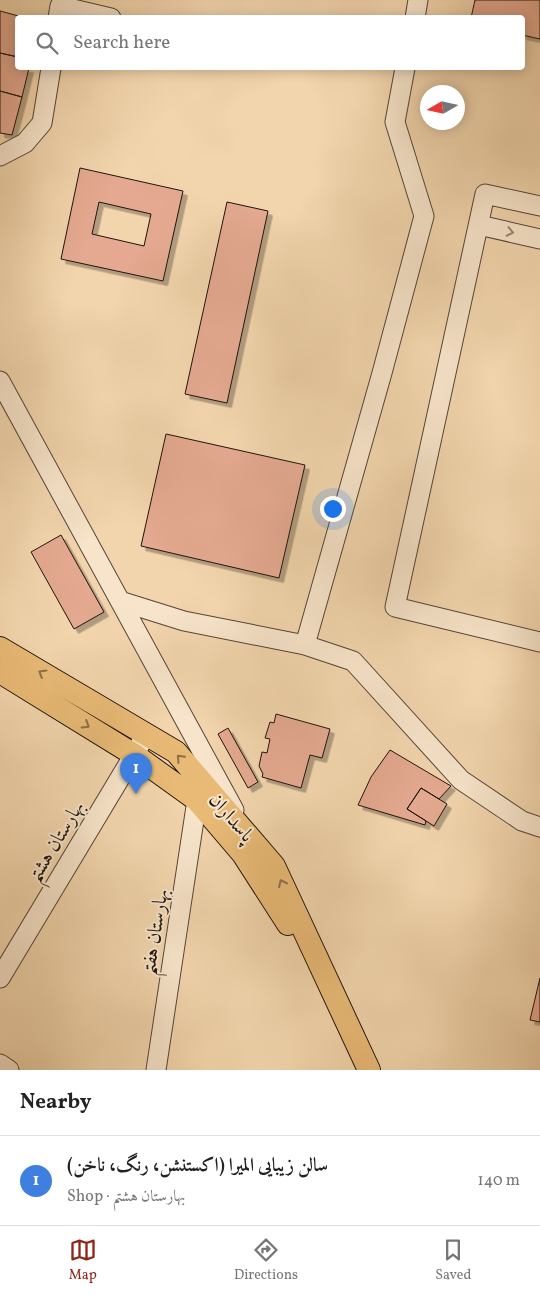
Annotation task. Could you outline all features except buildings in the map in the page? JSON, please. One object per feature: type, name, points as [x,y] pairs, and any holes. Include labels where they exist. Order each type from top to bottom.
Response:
[{"type":"main road","name":"پاسداران","points":[[0,648],[176,752],[200,793],[243,854],[287,922],[356,1070]]},
{"type":"main road","name":"پاسداران","points":[[0,672],[200,793],[247,835],[274,866],[369,1070]]},
{"type":"street","points":[[416,15],[418,0]]},
{"type":"street","points":[[58,15],[60,6],[98,15]]},
{"type":"street","points":[[0,156],[25,143],[42,124],[50,70]]},
{"type":"street","points":[[305,645],[424,216],[395,122],[405,70]]},
{"type":"street","points":[[540,206],[485,194],[395,607],[540,642]]},
{"type":"street","points":[[479,225],[540,239]]},
{"type":"street","points":[[0,381],[247,835]]},
{"type":"street","points":[[120,601],[184,621],[305,645],[353,661],[461,780],[522,821],[540,826]]},
{"type":"street","name":"بهارستان هشتم","points":[[0,978],[146,735]]},
{"type":"street","name":"بهارستان هفتم","points":[[156,1070],[200,793]]},
{"type":"street","points":[[0,1064],[9,1070]]},
{"type":"place","name":"سالن زیبایی المیرا (اکستنشن، رنگ، ناخن)","points":[[136,794]]}]
